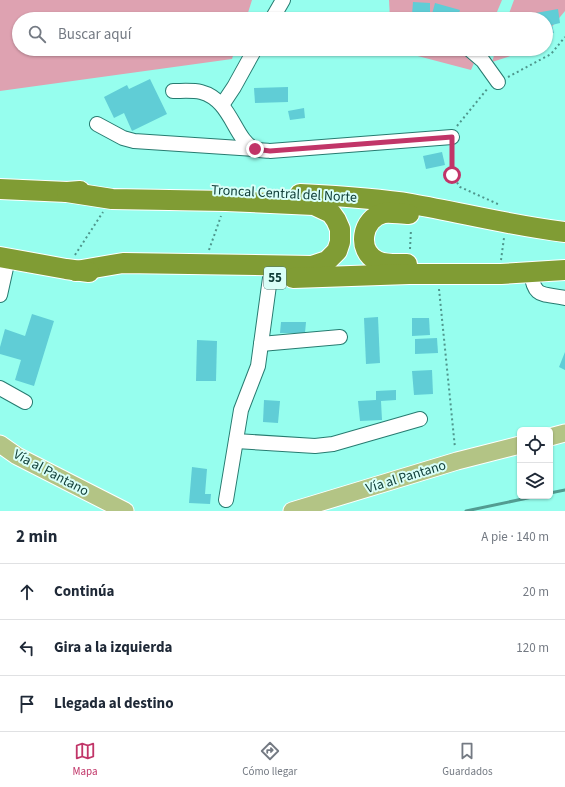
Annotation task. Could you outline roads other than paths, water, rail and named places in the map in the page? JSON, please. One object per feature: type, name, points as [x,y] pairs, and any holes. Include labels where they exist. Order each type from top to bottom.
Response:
[{"type":"highway","name":"Troncal Central del Norte","points":[[0,189],[66,192],[120,188],[229,190],[358,197],[412,204],[544,230],[565,232]]},
{"type":"highway","points":[[66,192],[112,199],[226,201],[314,205],[331,213],[340,229],[340,242],[337,251],[327,261],[312,266],[123,263],[71,270]]},
{"type":"highway","points":[[544,230],[504,235],[411,214],[384,213],[372,219],[367,224],[364,241],[368,252],[377,261],[392,264],[501,264],[558,270]]},
{"type":"highway","name":"55","points":[[4,258],[71,270],[140,277],[305,279],[437,274],[501,274],[558,270]]},
{"type":"main road","points":[[553,436],[565,433]]},
{"type":"main road","name":"Vía al Pantano","points":[[0,444],[17,456],[125,511]]},
{"type":"main road","name":"Vía al Pantano","points":[[292,511],[457,461],[517,446]]},
{"type":"lane","points":[[276,12],[283,0]]},
{"type":"lane","points":[[222,105],[251,56]]},
{"type":"lane","points":[[477,56],[483,61],[498,82]]},
{"type":"lane","points":[[173,91],[201,92],[213,98],[222,105],[241,135],[255,149]]},
{"type":"lane","points":[[97,124],[123,138],[134,141],[270,151],[452,137]]},
{"type":"lane","points":[[0,295],[4,258]]},
{"type":"lane","points":[[531,272],[534,288],[541,294],[565,298]]},
{"type":"lane","points":[[226,500],[241,410],[258,366],[270,278]]},
{"type":"lane","points":[[261,344],[340,337]]},
{"type":"lane","points":[[0,388],[25,402]]},
{"type":"lane","points":[[236,441],[315,446],[333,444],[420,419]]},
{"type":"railway","points":[[553,492],[565,490]]},
{"type":"railway","points":[[466,511],[523,499]]}]
